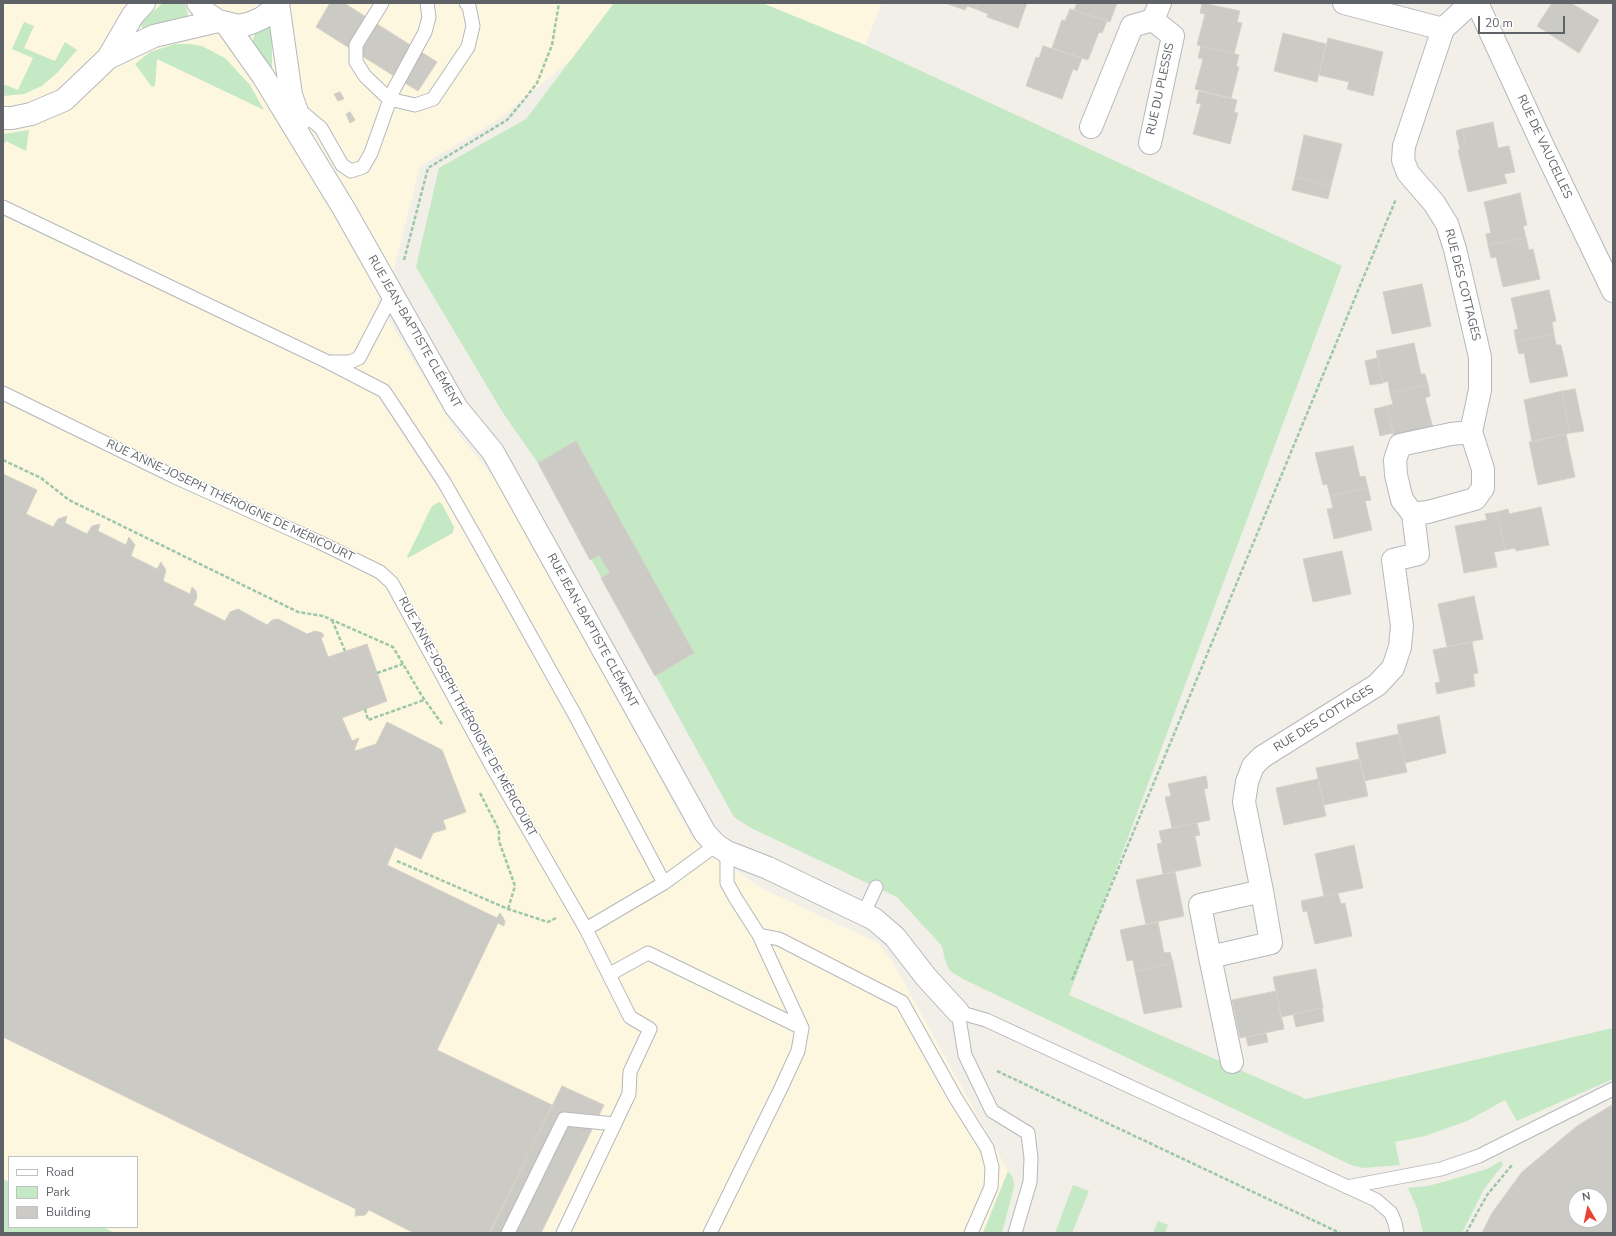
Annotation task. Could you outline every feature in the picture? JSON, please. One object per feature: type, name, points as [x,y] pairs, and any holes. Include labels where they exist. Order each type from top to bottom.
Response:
[{"type":"street","points":[[3,118],[12,118],[31,114],[64,100],[108,58],[133,15],[144,3]]},
{"type":"street","name":"RUE JEAN-BAPTISTE CLÉMENT","points":[[198,3],[206,13],[223,23],[262,76],[312,160],[344,209],[456,407],[493,452],[705,833],[721,849],[768,868],[874,920],[896,937],[926,977],[958,1012]]},
{"type":"street","points":[[108,58],[154,36],[223,23],[239,26],[251,24],[271,11],[278,3]]},
{"type":"street","name":"RUE JEAN-BAPTISTE CLÉMENT","points":[[278,3],[291,95],[312,160]]},
{"type":"street","points":[[1344,3],[1442,29],[1471,3]]},
{"type":"street","name":"RUE DE VAUCELLES","points":[[1477,3],[1546,152],[1613,291]]},
{"type":"street","name":"RUE DU PLESSIS","points":[[1091,127],[1132,26],[1156,12],[1173,36],[1150,143]]},
{"type":"street","name":"RUE DES COTTAGES","points":[[1210,957],[1271,943],[1244,802],[1249,777],[1253,766],[1262,758],[1377,685],[1393,668],[1400,647],[1402,626],[1393,560],[1418,554],[1413,514],[1402,500],[1396,475],[1394,460],[1400,446],[1451,434],[1471,432],[1480,390],[1480,357],[1455,249],[1447,224],[1434,203],[1408,173],[1403,160],[1404,146],[1442,29]]},
{"type":"street","points":[[1413,514],[1428,512],[1475,498],[1484,488],[1483,469],[1471,432]]},
{"type":"street","points":[[1232,1062],[1200,905],[1262,892]]},
{"type":"lane","points":[[382,3],[356,45],[356,62],[366,76],[389,99],[415,105],[433,99],[442,88],[468,47],[473,26],[469,6],[466,3]]},
{"type":"lane","points":[[295,107],[321,128],[342,165],[351,171],[363,167],[371,153],[389,99],[425,32],[429,17],[427,3]]},
{"type":"lane","points":[[3,206],[328,362],[384,391],[444,482],[578,722],[664,883]]},
{"type":"lane","points":[[328,362],[350,362],[359,358],[392,295]]},
{"type":"lane","name":"RUE ANNE-JOSEPH THÉROIGNE DE MÉRICOURT","points":[[3,393],[175,477],[319,542],[380,572],[390,581],[586,929],[610,974],[630,1017],[650,1029],[630,1072],[629,1094],[563,1233]]},
{"type":"lane","points":[[586,929],[721,849],[728,882],[736,899],[759,935],[802,1028],[798,1051],[710,1233]]},
{"type":"lane","points":[[863,915],[876,886]]},
{"type":"lane","points":[[759,935],[779,939],[902,1002],[955,1097],[987,1148],[992,1167],[991,1187],[971,1233]]},
{"type":"lane","points":[[610,974],[648,953],[802,1028]]},
{"type":"lane","points":[[1015,1233],[1030,1182],[1031,1158],[1028,1133],[992,1110],[965,1055],[958,1012],[986,1020],[1376,1200],[1391,1213],[1397,1233]]},
{"type":"lane","points":[[1347,1187],[1441,1168],[1479,1156],[1613,1089]]},
{"type":"lane","points":[[508,1233],[564,1119],[615,1124]]},
{"type":"path","points":[[403,263],[428,168],[506,120],[523,101],[537,83],[552,45],[559,3]]},
{"type":"path","points":[[1072,980],[1363,276],[1408,173]]},
{"type":"path","points":[[3,460],[41,478],[69,500],[298,612],[323,616],[393,647],[424,700],[447,730]]},
{"type":"path","points":[[332,620],[345,652]]},
{"type":"path","points":[[378,673],[403,664]]},
{"type":"path","points":[[365,709],[368,720],[424,700]]},
{"type":"path","points":[[478,790],[498,830],[499,841],[516,886],[508,909]]},
{"type":"path","points":[[398,861],[508,909],[548,922],[574,909]]},
{"type":"path","points":[[965,1055],[1340,1233]]},
{"type":"path","points":[[1466,1233],[1487,1195],[1514,1162]]},
{"type":"shaded area","points":[[3,3],[614,3],[573,58],[499,119],[420,166],[394,269],[377,300],[455,430],[499,484],[692,837],[759,887],[878,943],[891,959],[1008,1171],[983,1233],[115,1233],[105,1228],[138,1228],[138,1156],[8,1156],[8,1182],[3,1179]]},
{"type":"shaded area","points":[[762,3],[882,3],[865,45]]},
{"type":"green space","points":[[163,3],[185,3],[189,18],[143,28],[141,26],[144,19]]},
{"type":"green space","points":[[614,3],[762,3],[865,45],[1342,266],[1069,995],[1306,1099],[1613,1028],[1613,1079],[1517,1121],[1505,1100],[1467,1121],[1425,1136],[1395,1142],[1400,1165],[1363,1168],[1351,1165],[963,979],[950,971],[945,960],[942,946],[897,897],[751,828],[734,817],[538,463],[503,413],[416,267],[439,168],[526,119]]},
{"type":"green space","points":[[24,22],[34,26],[24,48],[55,61],[65,42],[77,50],[58,72],[42,86],[24,94],[3,96],[3,84],[18,90],[33,58],[12,49]]},
{"type":"green space","points":[[271,27],[272,71],[252,43],[255,34]]},
{"type":"green space","points":[[175,44],[202,46],[225,58],[250,85],[264,110],[157,59],[155,86],[152,87],[135,64],[150,52]]},
{"type":"green space","points":[[29,130],[26,151],[6,141],[3,146],[3,134]]},
{"type":"green space","points":[[439,502],[442,504],[454,527],[453,533],[408,558],[407,557],[432,506]]},
{"type":"green space","points":[[1501,1161],[1503,1165],[1484,1189],[1462,1233],[1423,1233],[1417,1208],[1408,1188],[1428,1186],[1450,1180],[1487,1169]]},
{"type":"green space","points":[[1008,1171],[1013,1178],[1014,1187],[1002,1233],[983,1233]]},
{"type":"green space","points":[[3,1179],[8,1182],[8,1228],[105,1228],[115,1233],[3,1233]]},
{"type":"green space","points":[[1073,1185],[1089,1191],[1072,1233],[1055,1233]]},
{"type":"green space","points":[[1158,1221],[1168,1225],[1165,1233],[1153,1233]]},
{"type":"building","points":[[330,3],[344,3],[437,62],[418,91],[316,27]]},
{"type":"building","points":[[945,3],[978,3],[976,9],[967,6],[965,10]]},
{"type":"building","points":[[978,3],[1027,3],[1018,28],[987,17],[988,14],[976,9]]},
{"type":"building","points":[[1077,3],[1117,3],[1110,22],[1074,10]]},
{"type":"building","points":[[1202,3],[1240,11],[1237,22],[1242,23],[1234,54],[1197,45],[1205,14],[1200,13]]},
{"type":"building","points":[[1552,3],[1571,3],[1599,20],[1579,53],[1537,26]]},
{"type":"building","points":[[1070,9],[1107,21],[1102,33],[1099,32],[1088,60],[1052,48],[1062,20],[1065,21]]},
{"type":"building","points":[[1283,33],[1326,44],[1317,82],[1274,71]]},
{"type":"building","points":[[1328,38],[1383,52],[1378,73],[1375,73],[1370,95],[1347,89],[1349,82],[1319,75]]},
{"type":"building","points":[[1043,46],[1082,58],[1077,71],[1073,69],[1062,99],[1026,86],[1036,57],[1039,58]]},
{"type":"building","points":[[1201,46],[1239,55],[1236,67],[1239,67],[1231,98],[1195,89],[1203,59],[1198,58]]},
{"type":"building","points":[[1375,73],[1378,73],[1373,96],[1370,95]]},
{"type":"building","points":[[1199,91],[1237,100],[1234,112],[1238,113],[1230,144],[1193,134],[1201,104],[1196,103]]},
{"type":"building","points":[[340,92],[344,99],[338,101],[334,94]]},
{"type":"building","points":[[350,112],[355,120],[350,123],[346,114]]},
{"type":"building","points":[[1493,122],[1498,148],[1509,146],[1515,172],[1504,174],[1507,183],[1468,192],[1458,150],[1460,149],[1458,141],[1465,140],[1462,129]]},
{"type":"building","points":[[1462,129],[1465,140],[1458,141],[1456,131]]},
{"type":"building","points":[[1304,135],[1342,144],[1331,186],[1295,177]]},
{"type":"building","points":[[1295,177],[1331,186],[1328,199],[1292,190]]},
{"type":"building","points":[[1520,193],[1527,225],[1523,226],[1526,238],[1488,245],[1486,234],[1491,233],[1484,202]]},
{"type":"building","points":[[1526,238],[1529,250],[1533,249],[1540,279],[1503,287],[1496,257],[1491,258],[1488,245]]},
{"type":"building","points":[[1422,284],[1431,326],[1392,334],[1383,292]]},
{"type":"building","points":[[1549,290],[1556,321],[1552,322],[1554,334],[1516,342],[1514,330],[1518,329],[1511,298]]},
{"type":"building","points":[[1554,334],[1556,345],[1561,345],[1568,376],[1530,383],[1524,353],[1519,354],[1516,342]]},
{"type":"building","points":[[1414,343],[1421,374],[1425,374],[1428,385],[1390,393],[1388,381],[1383,383],[1376,351]]},
{"type":"building","points":[[1377,358],[1383,383],[1370,385],[1365,361]]},
{"type":"building","points":[[1428,385],[1430,396],[1425,398],[1433,428],[1394,437],[1387,406],[1393,404],[1390,393]]},
{"type":"building","points":[[1575,389],[1584,431],[1570,433],[1562,391]]},
{"type":"building","points":[[1562,391],[1570,433],[1532,442],[1524,400]]},
{"type":"building","points":[[1387,406],[1393,433],[1380,436],[1374,409]]},
{"type":"building","points":[[1566,434],[1575,477],[1538,485],[1529,442]]},
{"type":"building","points":[[576,441],[694,653],[655,676],[601,578],[610,573],[599,555],[590,560],[538,463]]},
{"type":"building","points":[[1353,446],[1360,477],[1365,476],[1368,488],[1330,496],[1327,484],[1323,485],[1315,453]]},
{"type":"building","points":[[3,474],[37,490],[26,514],[53,527],[58,519],[67,516],[65,523],[87,534],[92,526],[100,524],[98,531],[126,545],[129,537],[135,545],[131,556],[157,569],[161,562],[166,570],[163,581],[190,594],[192,587],[196,591],[197,598],[193,605],[225,621],[230,612],[238,609],[267,625],[272,620],[278,619],[307,634],[315,631],[322,633],[324,636],[321,638],[328,657],[367,644],[387,701],[342,718],[352,741],[359,738],[355,751],[376,744],[387,722],[442,750],[466,812],[443,820],[446,829],[433,833],[421,859],[395,847],[387,865],[497,918],[500,913],[505,921],[504,926],[498,923],[437,1050],[552,1105],[490,1233],[414,1233],[369,1210],[365,1215],[355,1216],[356,1209],[3,1037]]},
{"type":"building","points":[[1368,488],[1371,500],[1365,501],[1372,530],[1334,539],[1327,509],[1333,508],[1330,496]]},
{"type":"building","points":[[1541,507],[1549,545],[1516,551],[1515,548],[1505,550],[1497,512],[1508,509],[1509,514]]},
{"type":"building","points":[[1497,512],[1505,550],[1494,552],[1497,567],[1464,573],[1455,526],[1487,520],[1485,514]]},
{"type":"building","points":[[1342,551],[1351,594],[1313,602],[1303,559]]},
{"type":"building","points":[[1474,596],[1483,639],[1447,647],[1438,604]]},
{"type":"building","points":[[1472,642],[1478,673],[1473,674],[1475,686],[1437,694],[1435,683],[1440,682],[1433,650]]},
{"type":"building","points":[[1439,716],[1446,753],[1405,763],[1397,725]]},
{"type":"building","points":[[1399,734],[1407,772],[1364,781],[1356,743]]},
{"type":"building","points":[[1360,759],[1368,796],[1324,805],[1316,768]]},
{"type":"building","points":[[1206,776],[1208,788],[1204,789],[1210,820],[1172,828],[1165,797],[1171,796],[1168,784]]},
{"type":"building","points":[[1318,779],[1326,816],[1284,825],[1276,788]]},
{"type":"building","points":[[1197,823],[1200,835],[1195,836],[1201,866],[1163,874],[1157,844],[1162,843],[1159,831]]},
{"type":"building","points":[[1354,845],[1363,888],[1324,896],[1315,854]]},
{"type":"building","points":[[1175,872],[1184,916],[1146,924],[1136,880]]},
{"type":"building","points":[[1338,893],[1341,904],[1345,903],[1352,936],[1315,944],[1307,911],[1303,912],[1301,901]]},
{"type":"building","points":[[1158,922],[1164,953],[1170,952],[1173,963],[1135,971],[1133,960],[1127,961],[1120,930]]},
{"type":"building","points":[[1173,963],[1182,1007],[1144,1014],[1135,971]]},
{"type":"building","points":[[1316,969],[1323,1008],[1281,1017],[1273,977]]},
{"type":"building","points":[[1276,991],[1284,1029],[1240,1038],[1232,1000]]},
{"type":"building","points":[[1322,1008],[1324,1021],[1296,1027],[1293,1014]]},
{"type":"building","points":[[1266,1033],[1268,1042],[1248,1046],[1246,1037]]},
{"type":"building","points":[[562,1086],[604,1105],[541,1233],[489,1233]]},
{"type":"building","points":[[1612,1105],[1613,1233],[1482,1233],[1492,1213],[1522,1172],[1577,1126]]}]
